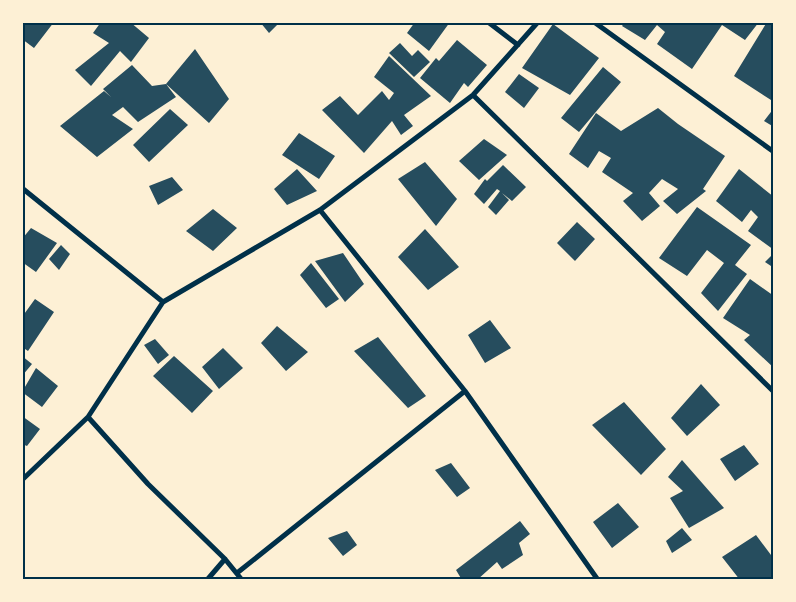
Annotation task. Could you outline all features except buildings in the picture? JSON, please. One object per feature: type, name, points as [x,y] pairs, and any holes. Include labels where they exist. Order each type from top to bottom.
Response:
[{"type":"street","points":[[488,22],[518,45]]},
{"type":"street","points":[[22,480],[88,418],[163,302],[320,210],[473,95],[538,22]]},
{"type":"street","points":[[594,22],[774,152]]},
{"type":"street","points":[[473,95],[774,392]]},
{"type":"street","points":[[22,188],[163,302]]},
{"type":"street","points":[[320,210],[465,391],[598,580]]},
{"type":"street","points":[[237,573],[465,391]]},
{"type":"street","points":[[88,418],[148,484],[225,559],[242,580]]},
{"type":"street","points":[[207,580],[225,559]]}]
